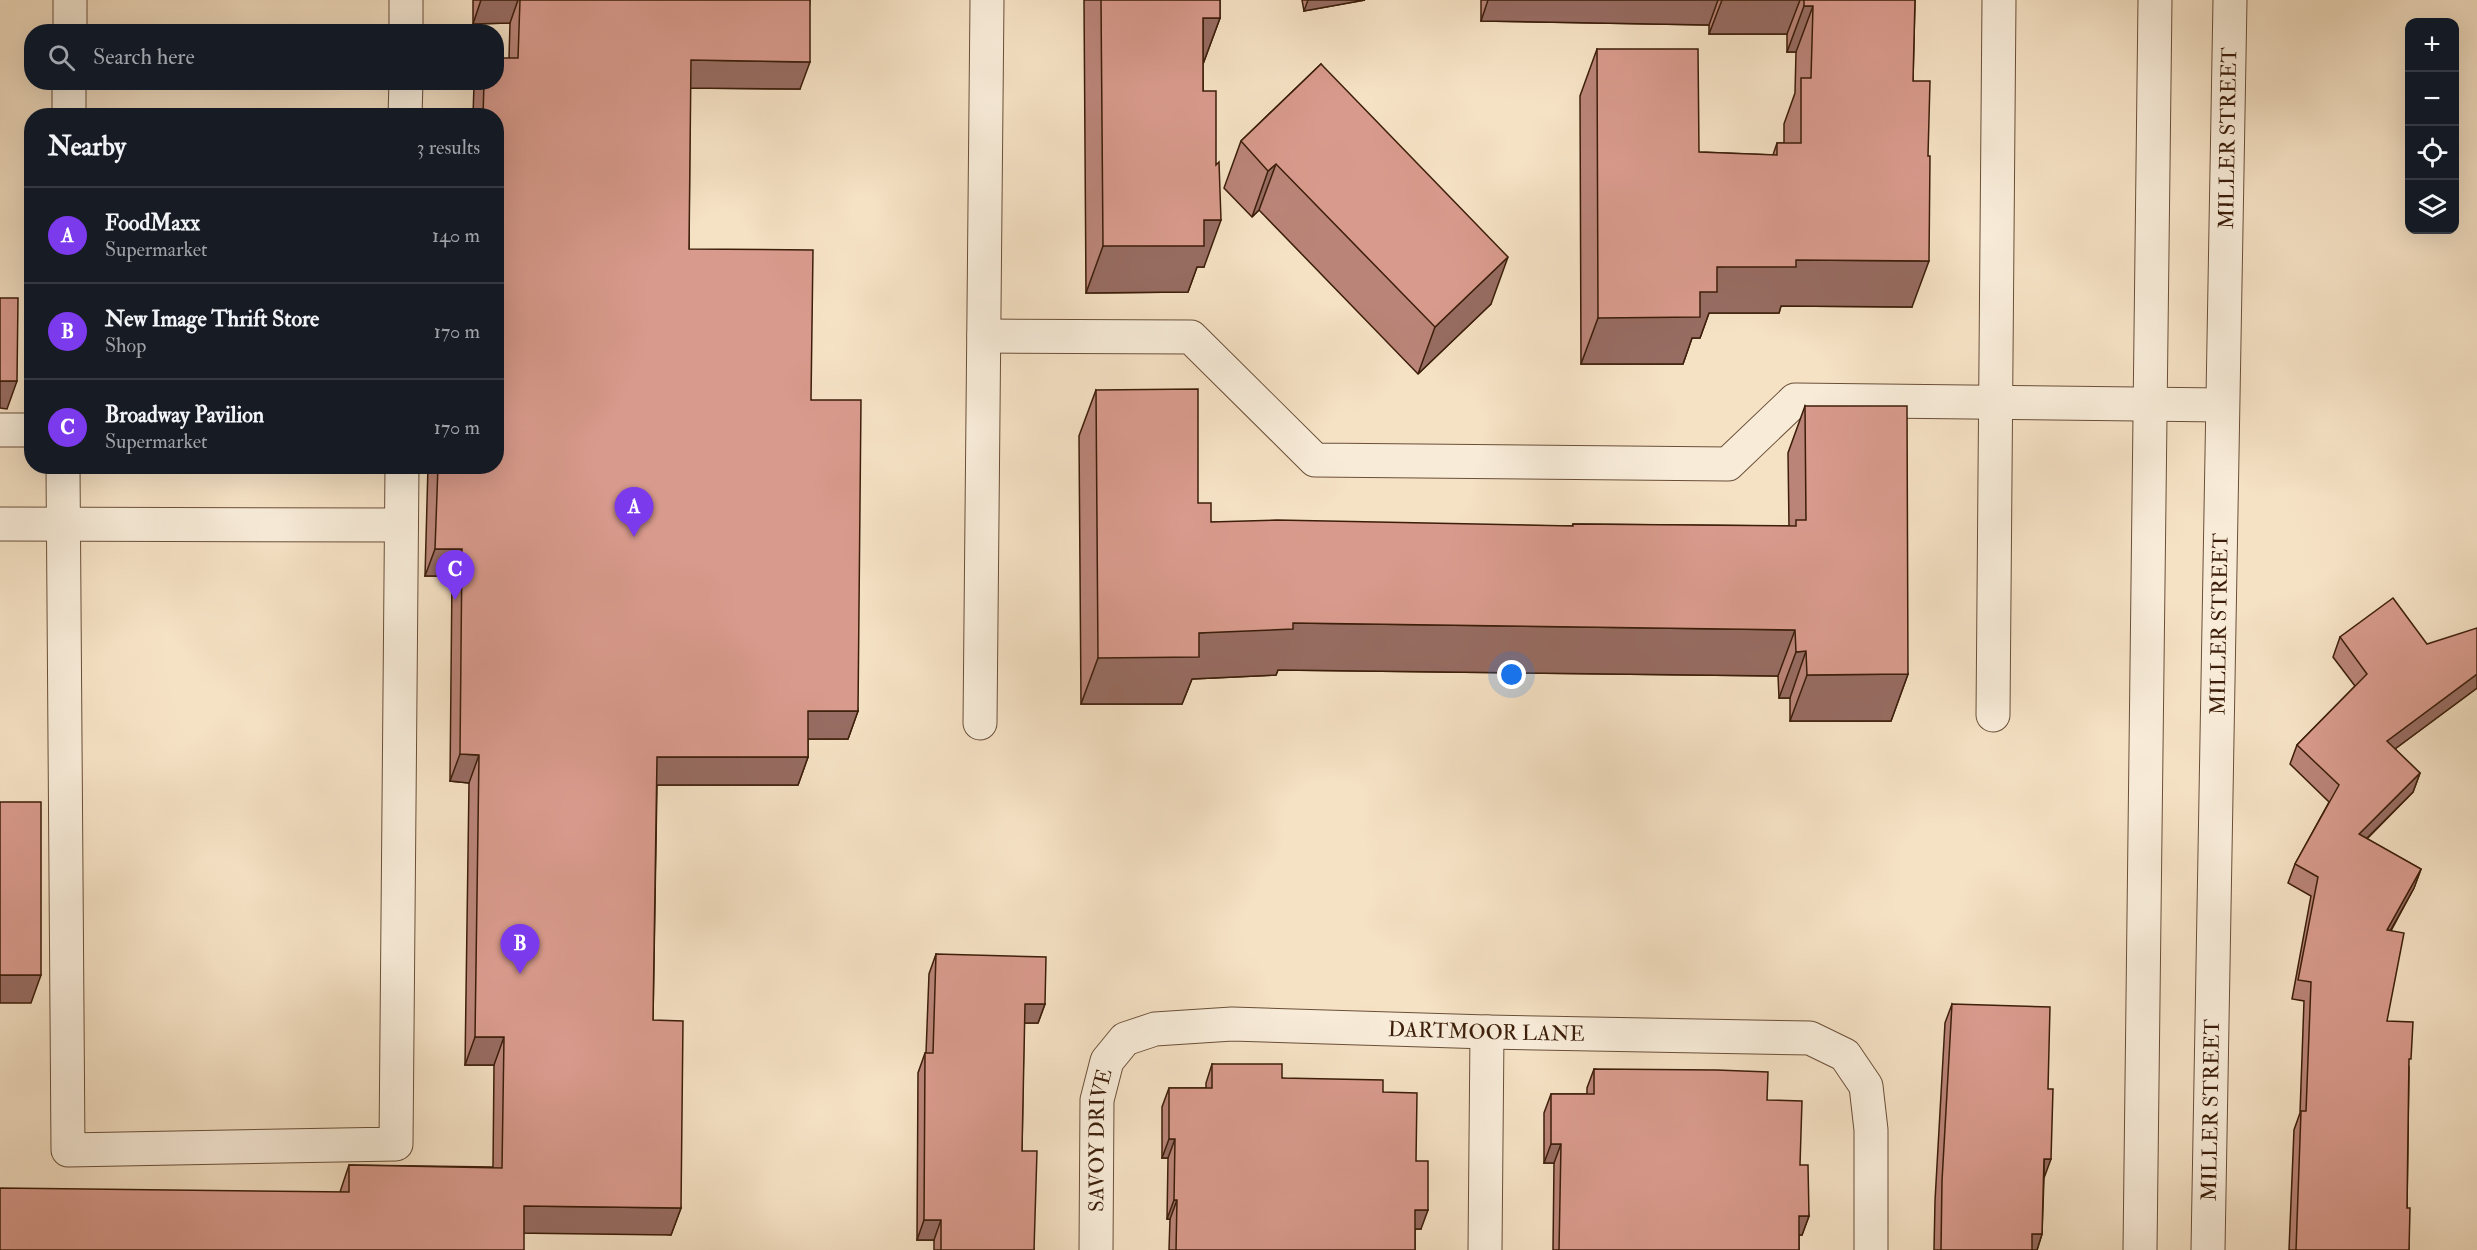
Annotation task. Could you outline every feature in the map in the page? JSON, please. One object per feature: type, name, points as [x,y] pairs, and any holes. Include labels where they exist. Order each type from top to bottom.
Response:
[{"type":"street","points":[[70,0],[70,24]]},
{"type":"street","points":[[406,0],[406,24]]},
{"type":"street","points":[[980,723],[987,0]]},
{"type":"street","points":[[1993,715],[2000,0]]},
{"type":"street","points":[[2140,1250],[2155,0]]},
{"type":"street","name":"MILLER STREET","points":[[2208,1250],[2230,0]]},
{"type":"street","points":[[69,90],[69,108]]},
{"type":"street","points":[[405,108],[406,90]]},
{"type":"street","points":[[984,336],[1191,337],[1315,460],[1728,464],[1795,400],[2222,405]]},
{"type":"street","points":[[0,430],[24,430]]},
{"type":"street","points":[[63,474],[68,1150],[396,1144],[402,474]]},
{"type":"street","points":[[0,524],[401,525]]},
{"type":"street","name":"DARTMOOR LANE","points":[[1125,1039],[1155,1029],[1232,1024],[1487,1032],[1810,1038],[1845,1055],[1866,1086],[1872,1130],[1871,1250]]},
{"type":"street","points":[[1485,1250],[1487,1032]]},
{"type":"street","name":"SAVOY DRIVE","points":[[1096,1250],[1097,1100],[1107,1061],[1125,1039]]},
{"type":"building","points":[[520,0],[810,0],[810,62],[691,60],[689,249],[813,250],[811,400],[861,400],[858,711],[808,711],[808,757],[657,757],[653,1020],[683,1021],[681,1208],[524,1206],[524,1250],[0,1250],[0,1188],[349,1192],[349,1165],[502,1168],[504,1037],[475,1037],[479,755],[460,754],[462,549],[435,549],[438,474],[504,474],[504,108],[483,108],[484,90],[504,90],[504,58],[518,58]]},
{"type":"building","points":[[1101,0],[1220,0],[1220,18],[1203,18],[1203,91],[1216,91],[1216,165],[1219,162],[1221,220],[1204,220],[1204,246],[1103,246]]},
{"type":"building","points":[[1804,0],[1915,0],[1913,81],[1930,81],[1929,261],[1796,260],[1796,267],[1717,267],[1717,292],[1700,292],[1700,317],[1598,318],[1597,49],[1698,49],[1699,152],[1777,155],[1777,143],[1801,143],[1801,78],[1811,78],[1813,6],[1804,6]]},
{"type":"building","points":[[1321,64],[1508,257],[1435,327],[1276,164],[1268,171],[1241,141]]},
{"type":"building","points":[[0,298],[18,298],[17,381],[0,381]]},
{"type":"building","points":[[1198,389],[1198,503],[1211,503],[1211,522],[1277,520],[1573,526],[1573,524],[1796,526],[1796,520],[1806,520],[1805,406],[1907,406],[1908,674],[1807,675],[1806,651],[1796,652],[1795,630],[1293,623],[1293,629],[1199,633],[1199,657],[1098,658],[1096,390]]},
{"type":"building","points":[[2393,598],[2427,644],[2477,628],[2477,674],[2387,741],[2420,773],[2359,834],[2421,869],[2387,930],[2404,933],[2387,1021],[2413,1022],[2411,1059],[2409,1059],[2407,1208],[2410,1208],[2409,1250],[2296,1250],[2301,1111],[2306,1111],[2311,982],[2298,980],[2318,877],[2295,864],[2339,785],[2297,745],[2367,674],[2340,637]]},
{"type":"building","points":[[0,802],[41,802],[41,975],[0,975]]},
{"type":"building","points":[[936,954],[1046,957],[1045,1004],[1025,1004],[1022,1151],[1037,1151],[1034,1250],[941,1250],[941,1220],[924,1220],[925,1053],[933,1053]]},
{"type":"building","points":[[1952,1004],[2050,1007],[2048,1089],[2053,1089],[2051,1159],[2044,1159],[2042,1234],[2032,1234],[2032,1250],[1941,1250],[1942,1181]]},
{"type":"building","points":[[1212,1064],[1282,1064],[1282,1078],[1383,1080],[1383,1092],[1417,1093],[1416,1161],[1428,1161],[1428,1210],[1415,1210],[1415,1250],[1176,1250],[1175,1139],[1169,1139],[1169,1088],[1212,1088]]},
{"type":"building","points":[[1594,1069],[1768,1072],[1767,1100],[1802,1101],[1800,1165],[1808,1165],[1809,1216],[1799,1216],[1799,1250],[1559,1250],[1561,1144],[1551,1144],[1551,1094],[1594,1094]]},
{"type":"place","name":"FoodMaxx","points":[[634,537]]},
{"type":"place","name":"Broadway Pavilion","points":[[455,600]]},
{"type":"place","name":"New Image Thrift Store","points":[[520,974]]}]
